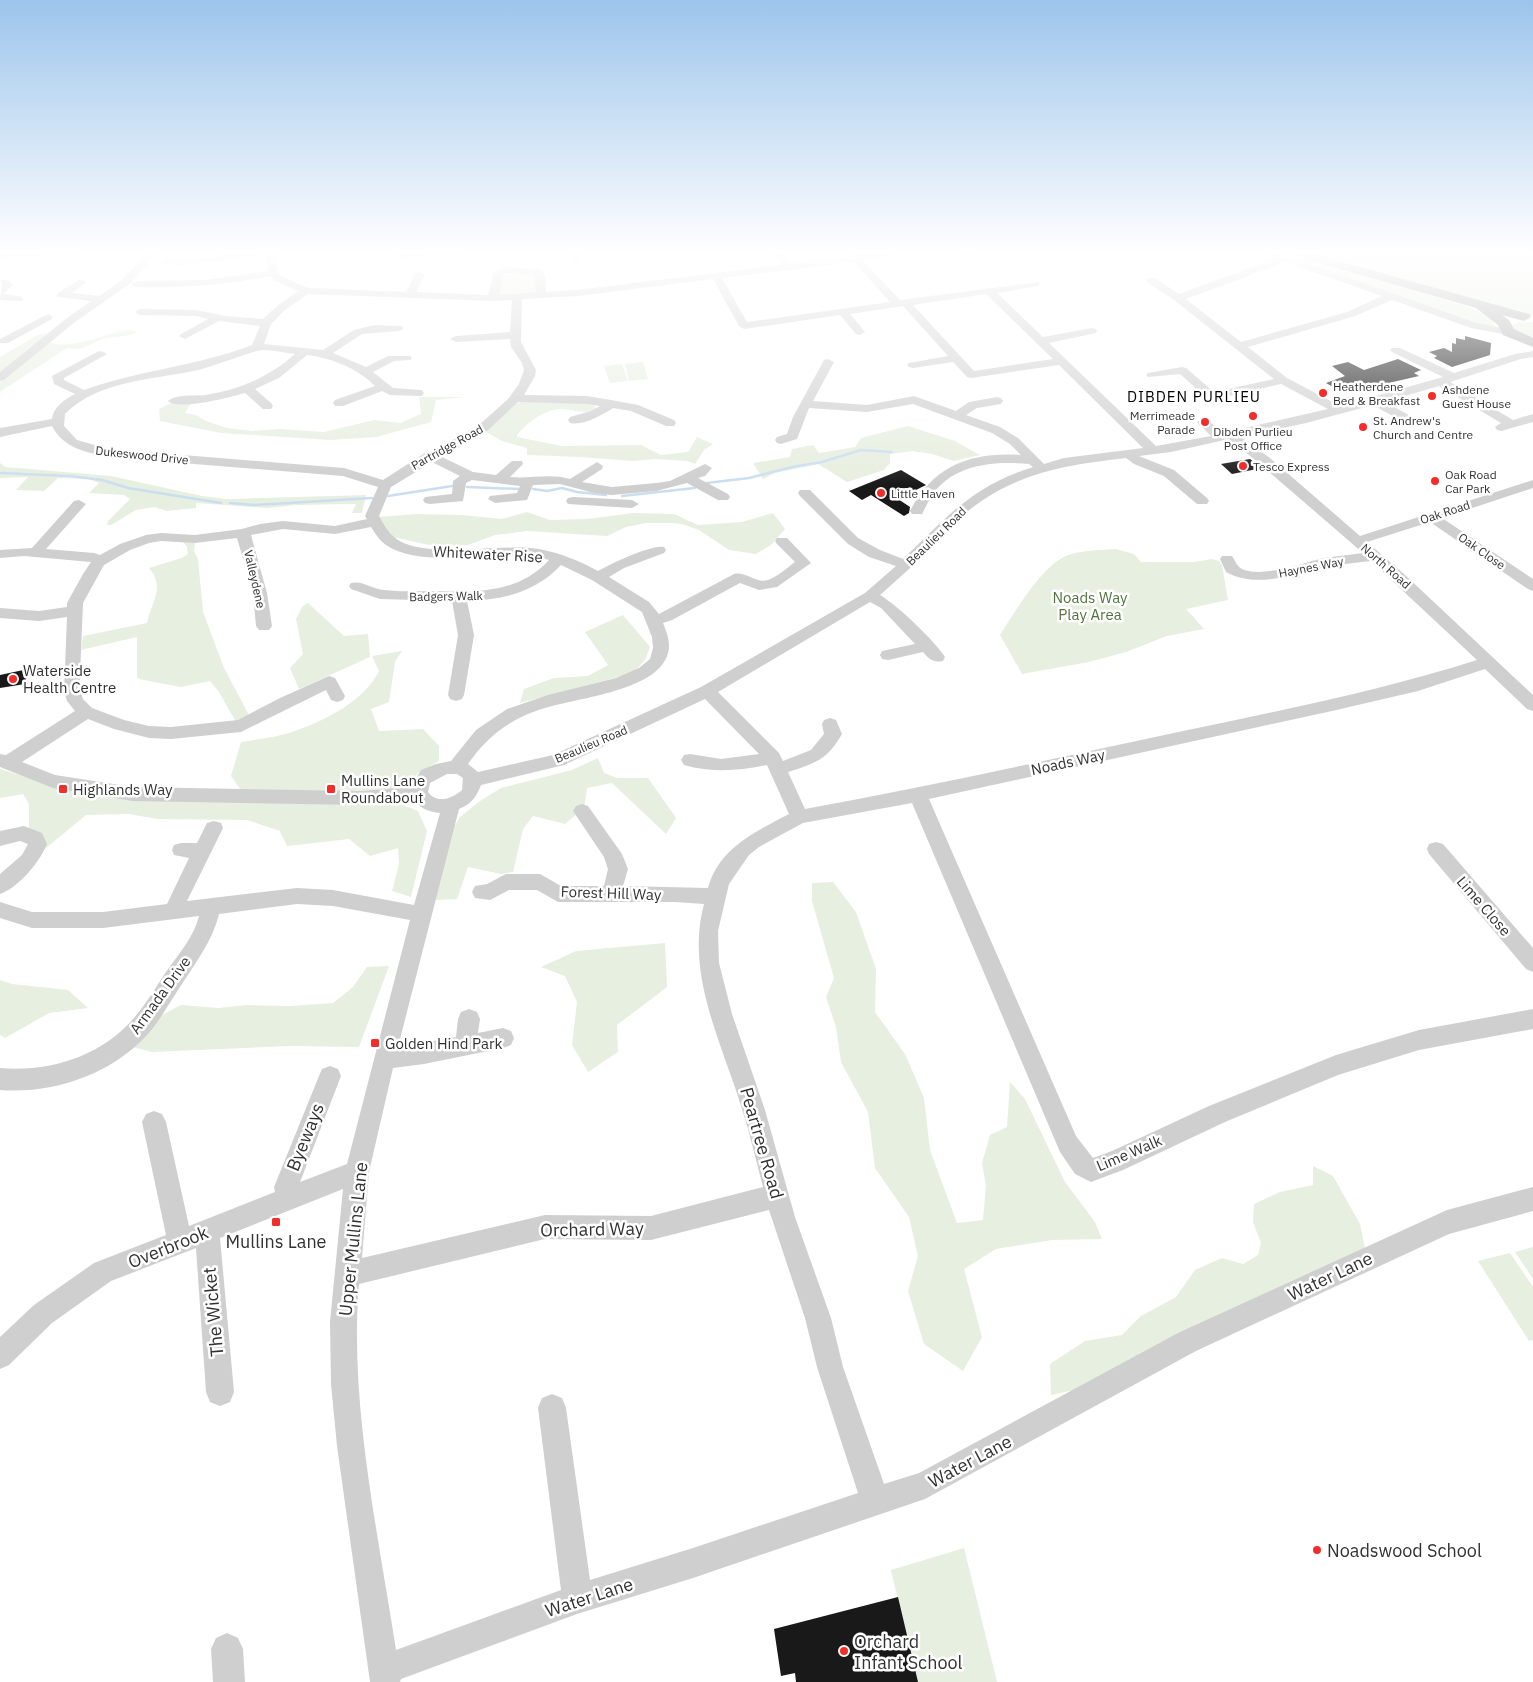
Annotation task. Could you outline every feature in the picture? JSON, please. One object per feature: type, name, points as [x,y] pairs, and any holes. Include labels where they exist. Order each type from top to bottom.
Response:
[{"type":"main road","points":[[1510,329],[1528,342]]},
{"type":"street","points":[[1,344],[26,329]]},
{"type":"street","points":[[0,378],[59,329]]},
{"type":"street","points":[[185,336],[196,329]]},
{"type":"street","points":[[257,347],[264,329]]},
{"type":"street","points":[[325,354],[345,337],[363,329]]},
{"type":"street","name":"Partridge Road","points":[[385,485],[409,468],[485,427],[514,398],[526,383],[530,371],[527,361],[517,347],[516,329]]},
{"type":"street","points":[[927,329],[971,376],[1062,361]]},
{"type":"street","points":[[1028,329],[1153,450]]},
{"type":"street","points":[[1219,329],[1283,380],[1338,410]]},
{"type":"street","points":[[1240,346],[1297,329]]},
{"type":"street","points":[[1040,341],[1092,331]]},
{"type":"street","points":[[456,339],[516,335]]},
{"type":"street","points":[[1519,356],[1528,342]]},
{"type":"street","points":[[1,431],[56,422],[58,414],[67,405],[84,394],[109,384],[171,373],[219,361],[257,347],[325,354],[366,371],[383,388],[398,393],[418,393]]},
{"type":"street","points":[[1396,350],[1452,377]]},
{"type":"street","points":[[174,402],[210,399],[250,388],[279,372],[304,352]]},
{"type":"street","points":[[84,394],[58,382],[58,376],[101,354]]},
{"type":"street","name":"Beaulieu Road","points":[[917,511],[921,500],[935,482],[964,466],[997,458],[1036,464],[1130,455],[1226,437],[1375,401],[1519,356],[1533,354]]},
{"type":"street","points":[[366,371],[392,358],[406,358]]},
{"type":"street","points":[[914,365],[954,358]]},
{"type":"street","points":[[781,440],[793,436],[806,404],[828,362]]},
{"type":"street","points":[[1152,375],[1182,370],[1212,396],[1283,380]]},
{"type":"street","points":[[1440,382],[1506,426],[1533,418]]},
{"type":"street","points":[[250,388],[249,391],[267,406]]},
{"type":"street","points":[[339,403],[383,388]]},
{"type":"street","points":[[514,398],[587,400],[634,408],[670,423]]},
{"type":"street","points":[[806,404],[858,409],[889,406],[903,401],[914,400],[996,430],[1014,441],[1036,464]]},
{"type":"street","points":[[958,415],[973,406],[997,400]]},
{"type":"street","points":[[1375,401],[1414,423]]},
{"type":"street","points":[[574,420],[595,414],[611,404]]},
{"type":"street","name":"Dukeswood Drive","points":[[56,422],[60,432],[68,440],[85,448],[109,453],[344,472],[385,485]]},
{"type":"street","name":"North Road","points":[[1203,422],[1264,461],[1373,556],[1399,576],[1533,705]]},
{"type":"street","points":[[1130,455],[1141,463],[1171,474],[1202,496]]},
{"type":"street","points":[[430,456],[470,476],[528,482],[560,480],[612,491],[656,487],[688,478],[705,468]]},
{"type":"street","points":[[499,480],[517,464]]},
{"type":"street","name":"Beaulieu Road","points":[[473,780],[497,776],[558,760],[707,692],[870,596],[906,565],[963,508],[994,487],[1036,464]]},
{"type":"street","points":[[572,483],[597,466]]},
{"type":"street","points":[[430,500],[458,498],[460,481],[470,476]]},
{"type":"street","points":[[688,478],[723,496]]},
{"type":"street","points":[[495,499],[522,497],[528,482]]},
{"type":"street","name":"Oak Road","points":[[1356,541],[1533,484]]},
{"type":"street","points":[[336,696],[329,682],[241,726],[171,733],[140,730],[113,723],[86,712],[77,704],[72,691],[74,611],[90,574],[99,562],[125,547],[146,539],[161,537],[195,539],[243,533],[260,528],[283,525],[340,530],[375,522],[372,516],[385,485]]},
{"type":"street","points":[[573,501],[629,504],[614,496],[612,491]]},
{"type":"street","points":[[804,493],[848,537],[867,550],[906,565]]},
{"type":"street","points":[[35,553],[70,509]]},
{"type":"street","name":"Oak Close","points":[[1432,517],[1533,586]]},
{"type":"street","name":"Whitewater Rise","points":[[375,522],[387,540],[400,546],[428,552],[536,553],[580,566],[649,611],[660,634],[661,653],[653,665],[639,676],[604,688],[531,705],[510,714],[488,729],[468,747],[456,767]]},
{"type":"street","name":"Valleydene","points":[[243,533],[260,593],[264,626]]},
{"type":"street","points":[[654,620],[667,617],[736,572],[759,585],[772,584],[802,566],[804,562],[782,541]]},
{"type":"street","points":[[599,577],[619,565],[659,550]]},
{"type":"street","points":[[0,554],[35,553],[94,557],[99,562]]},
{"type":"street","name":"Haynes Way","points":[[1227,559],[1230,568],[1235,572],[1260,575],[1292,572],[1324,563],[1373,556]]},
{"type":"street","name":"Badgers Walk","points":[[356,586],[380,600],[503,593],[526,586],[558,559]]},
{"type":"street","points":[[870,596],[886,605],[932,652],[888,655]]},
{"type":"street","points":[[456,694],[466,635],[459,597]]},
{"type":"street","points":[[0,613],[39,616],[74,611]]},
{"type":"street","name":"Noads Way","points":[[798,818],[918,795],[1418,686],[1489,662]]},
{"type":"street","points":[[707,692],[776,763],[798,818]]},
{"type":"street","points":[[3,762],[86,712]]},
{"type":"street","points":[[690,760],[702,764],[727,766],[776,763],[818,756],[828,745],[833,734],[830,724]]},
{"type":"street","points":[[3,762],[53,781],[133,794],[358,798],[419,793]]},
{"type":"street","points":[[447,767],[456,767],[467,771],[473,780],[470,792],[465,798],[451,805],[442,807],[426,803],[419,793],[421,781],[432,772],[447,767]]},
{"type":"street","name":"Lime Walk","points":[[918,795],[1068,1144],[1084,1167],[1091,1170],[1115,1162],[1234,1106],[1336,1065],[1419,1040],[1533,1019]]},
{"type":"street","name":"Upper Mullins Lane","points":[[384,1676],[358,1504],[345,1384],[343,1322],[357,1172],[421,914],[451,805]]},
{"type":"street","points":[[582,811],[613,854],[618,869],[611,895]]},
{"type":"street","name":"Peartree Road","points":[[798,818],[762,835],[742,850],[726,871],[716,897],[708,930],[711,980],[720,1014],[754,1110],[783,1217],[818,1318],[830,1367],[875,1501]]},
{"type":"street","points":[[175,911],[178,898],[214,828]]},
{"type":"street","points":[[0,839],[9,835],[24,833],[31,835],[38,844],[29,861],[0,886]]},
{"type":"street","name":"Lime Close","points":[[1436,849],[1533,963]]},
{"type":"street","points":[[181,850],[201,851]]},
{"type":"street","name":"Forest Hill Way","points":[[482,892],[490,892],[506,882],[540,882],[558,894],[675,894],[716,897]]},
{"type":"street","points":[[0,910],[32,920],[104,920],[276,898],[315,897],[341,899],[421,914]]},
{"type":"street","name":"Armada Drive","points":[[0,1079],[39,1080],[58,1076],[99,1058],[126,1040],[142,1024],[201,937],[207,924],[211,907]]},
{"type":"street","points":[[466,1045],[469,1019]]},
{"type":"street","points":[[384,1059],[503,1038]]},
{"type":"street","name":"Byeways","points":[[288,1199],[286,1187],[330,1076]]},
{"type":"street","points":[[154,1122],[180,1242]]},
{"type":"street","name":"Overbrook","points":[[0,1356],[43,1314],[104,1272],[357,1172]]},
{"type":"street","name":"Orchard Way","points":[[348,1274],[545,1227],[651,1228],[778,1195]]},
{"type":"street","name":"Water Lane","points":[[384,1676],[577,1599],[925,1485],[1050,1419],[1187,1342],[1447,1222],[1533,1199]]},
{"type":"street","name":"The Wicket","points":[[207,1232],[220,1392]]},
{"type":"street","points":[[552,1408],[577,1599]]},
{"type":"street","points":[[228,1649],[229,1682]]},
{"type":"green space","points":[[1514,329],[1533,329],[1533,340]]},
{"type":"green space","points":[[127,330],[138,331],[132,335],[105,338],[80,349],[67,348],[0,392],[0,382],[49,342],[58,344],[77,343]]},
{"type":"green space","points":[[53,333],[0,374],[0,357],[39,334]]},
{"type":"green space","points":[[643,362],[648,379],[629,381],[625,364]]},
{"type":"green space","points":[[622,364],[628,381],[610,383],[604,366]]},
{"type":"green space","points":[[419,397],[466,397],[436,400],[431,422],[376,437],[330,440],[221,433],[160,421],[159,409],[171,403],[191,403],[185,413],[196,415],[206,421],[227,428],[252,431],[280,429],[324,432],[374,420],[400,423],[421,414]]},
{"type":"green space","points":[[521,402],[586,402],[595,406],[595,410],[582,412],[560,409],[547,412],[531,422],[517,437],[562,446],[641,445],[661,455],[688,452],[697,437],[713,444],[704,450],[695,464],[688,461],[656,459],[633,461],[527,455],[527,448],[502,441],[486,432],[515,404]]},
{"type":"green space","points":[[908,426],[955,441],[980,455],[954,461],[932,454],[913,451],[890,454],[890,463],[884,470],[847,482],[818,464],[775,473],[763,479],[753,463],[790,457],[792,449],[813,445],[819,453],[855,447],[861,438]]},
{"type":"green space","points":[[0,463],[6,467],[111,476],[202,496],[227,499],[366,495],[362,513],[352,513],[356,504],[296,505],[267,508],[196,503],[196,508],[167,511],[154,507],[136,510],[111,525],[107,525],[108,521],[130,499],[124,495],[89,493],[99,483],[90,479],[58,478],[44,491],[16,490],[28,477],[0,478]]},
{"type":"green space","points":[[527,512],[550,520],[587,519],[634,513],[674,514],[698,525],[742,522],[773,513],[785,529],[771,545],[756,554],[729,550],[699,530],[682,524],[671,523],[646,523],[626,527],[607,536],[527,531],[495,535],[468,545],[429,545],[393,537],[377,517],[417,514],[461,515],[502,519]]},
{"type":"green space","points":[[183,542],[195,542],[194,551],[198,559],[203,612],[224,668],[251,719],[236,722],[219,692],[210,681],[181,687],[139,679],[137,677],[137,637],[81,650],[83,636],[147,623],[157,589],[154,575],[149,568],[182,558],[188,554],[187,547]]},
{"type":"green space","name":"Noads Way Play Area","points":[[1116,549],[1134,554],[1141,562],[1194,562],[1212,559],[1219,561],[1222,565],[1228,600],[1186,609],[1204,629],[1167,636],[1126,652],[1089,662],[1022,674],[1000,635],[1029,591],[1048,569],[1066,556],[1084,551]]},
{"type":"green space","points":[[308,603],[344,636],[368,634],[370,657],[299,689],[290,668],[303,654],[296,619],[303,606]]},
{"type":"green space","points":[[623,615],[650,647],[645,660],[633,673],[520,703],[524,689],[554,678],[588,676],[608,665],[585,632]]},
{"type":"green space","points":[[402,651],[395,662],[389,702],[371,709],[379,731],[423,729],[439,746],[439,761],[418,773],[407,788],[352,791],[241,790],[231,776],[241,742],[289,733],[331,715],[354,700],[372,682],[379,671],[372,656]]},
{"type":"green space","points":[[598,758],[604,773],[617,778],[648,778],[676,818],[666,834],[612,783],[587,788],[584,808],[565,824],[533,816],[523,829],[513,872],[501,874],[468,867],[457,899],[432,900],[447,839],[460,817],[480,801],[501,788],[572,770]]},
{"type":"green space","points":[[0,769],[76,792],[116,798],[296,804],[395,802],[418,811],[427,831],[411,897],[392,891],[399,864],[398,848],[370,856],[349,839],[287,846],[280,831],[247,820],[158,819],[129,814],[86,815],[46,848],[43,838],[29,829],[29,804],[23,794],[0,798]]},
{"type":"green space","points":[[833,882],[856,912],[876,969],[875,1012],[905,1054],[924,1098],[930,1150],[957,1223],[983,1220],[986,1186],[982,1163],[990,1135],[1007,1127],[1010,1082],[1025,1099],[1065,1182],[1095,1222],[1102,1239],[1052,1240],[996,1249],[964,1269],[982,1337],[963,1371],[924,1344],[908,1291],[918,1256],[909,1217],[875,1168],[868,1112],[841,1062],[836,1027],[826,997],[834,978],[812,901],[812,883]]},
{"type":"green space","points":[[665,943],[667,987],[617,1025],[618,1052],[588,1072],[572,1045],[577,1002],[565,976],[541,967],[576,951]]},
{"type":"green space","points":[[389,966],[359,1047],[289,1046],[152,1052],[133,1047],[156,1018],[181,1005],[219,1008],[247,1005],[291,1006],[333,1003],[353,987],[367,967]]},
{"type":"green space","points":[[0,980],[12,984],[68,990],[88,1008],[49,1013],[5,1038],[0,1035]]},
{"type":"green space","points":[[1313,1166],[1333,1176],[1360,1224],[1368,1263],[1088,1387],[1051,1395],[1050,1364],[1085,1341],[1122,1335],[1141,1316],[1176,1297],[1195,1270],[1222,1258],[1243,1264],[1258,1255],[1261,1243],[1253,1222],[1254,1204],[1280,1192],[1313,1185]]},
{"type":"green space","points":[[1533,1247],[1533,1279],[1515,1252]]},
{"type":"green space","points":[[1510,1253],[1533,1287],[1533,1340],[1529,1341],[1478,1261]]},
{"type":"green space","points":[[964,1548],[997,1682],[917,1682],[891,1570]]},
{"type":"building","points":[[1465,336],[1491,343],[1490,355],[1452,367],[1434,358],[1437,356],[1429,352],[1444,348],[1452,352],[1452,343],[1456,344],[1456,338],[1465,340]]},
{"type":"building","points":[[1398,359],[1421,370],[1414,373],[1419,376],[1349,392],[1342,392],[1326,383],[1345,376],[1332,366],[1348,362],[1364,370]]},
{"type":"building","name":"Tesco Express","points":[[1250,459],[1262,468],[1232,474],[1221,464]]},
{"type":"building","name":"Little Haven","points":[[901,470],[926,485],[898,499],[910,507],[909,513],[904,516],[871,495],[862,500],[849,491]]},
{"type":"building","name":"Waterside Health Centre","points":[[28,669],[25,684],[0,688],[0,675]]},
{"type":"building","name":"Orchard Infant School","points":[[898,1597],[918,1682],[796,1682],[795,1673],[781,1676],[774,1629]]},
{"type":"waterway","points":[[707,483],[749,478],[792,467],[822,462],[861,450],[892,452]]},
{"type":"waterway","points":[[0,473],[70,476],[102,480],[128,488],[221,503]]},
{"type":"waterway","points":[[388,496],[452,486]]},
{"type":"waterway","points":[[467,487],[519,489]]},
{"type":"waterway","points":[[533,489],[547,491],[562,488],[577,492],[606,495]]},
{"type":"waterway","points":[[622,496],[695,488]]},
{"type":"waterway","points":[[230,503],[254,505],[372,498]]},
{"type":"place","name":"Heatherdene Bed & Breakfast","points":[[1323,393]]},
{"type":"place","name":"Ashdene Guest House","points":[[1432,396]]},
{"type":"place","name":"Dibden Purlieu Post Office","points":[[1253,416]]},
{"type":"place","name":"Merrimeade Parade","points":[[1205,422]]},
{"type":"place","name":"St. Andrew's Church and Centre","points":[[1363,427]]},
{"type":"place","name":"Tesco Express","points":[[1243,466]]},
{"type":"place","name":"Oak Road Car Park","points":[[1435,481]]},
{"type":"place","name":"Little Haven","points":[[881,493]]},
{"type":"place","name":"Waterside Health Centre","points":[[13,679]]},
{"type":"place","name":"Highlands Way","points":[[63,789]]},
{"type":"place","name":"Mullins Lane Roundabout","points":[[331,789]]},
{"type":"place","name":"Golden Hind Park","points":[[375,1043]]},
{"type":"place","name":"Mullins Lane","points":[[276,1222]]},
{"type":"place","name":"Noadswood School","points":[[1317,1550]]},
{"type":"place","name":"Orchard Infant School","points":[[844,1651]]},
{"type":"district","name":"DIBDEN PURLIEU","points":[[1194,396]]}]
